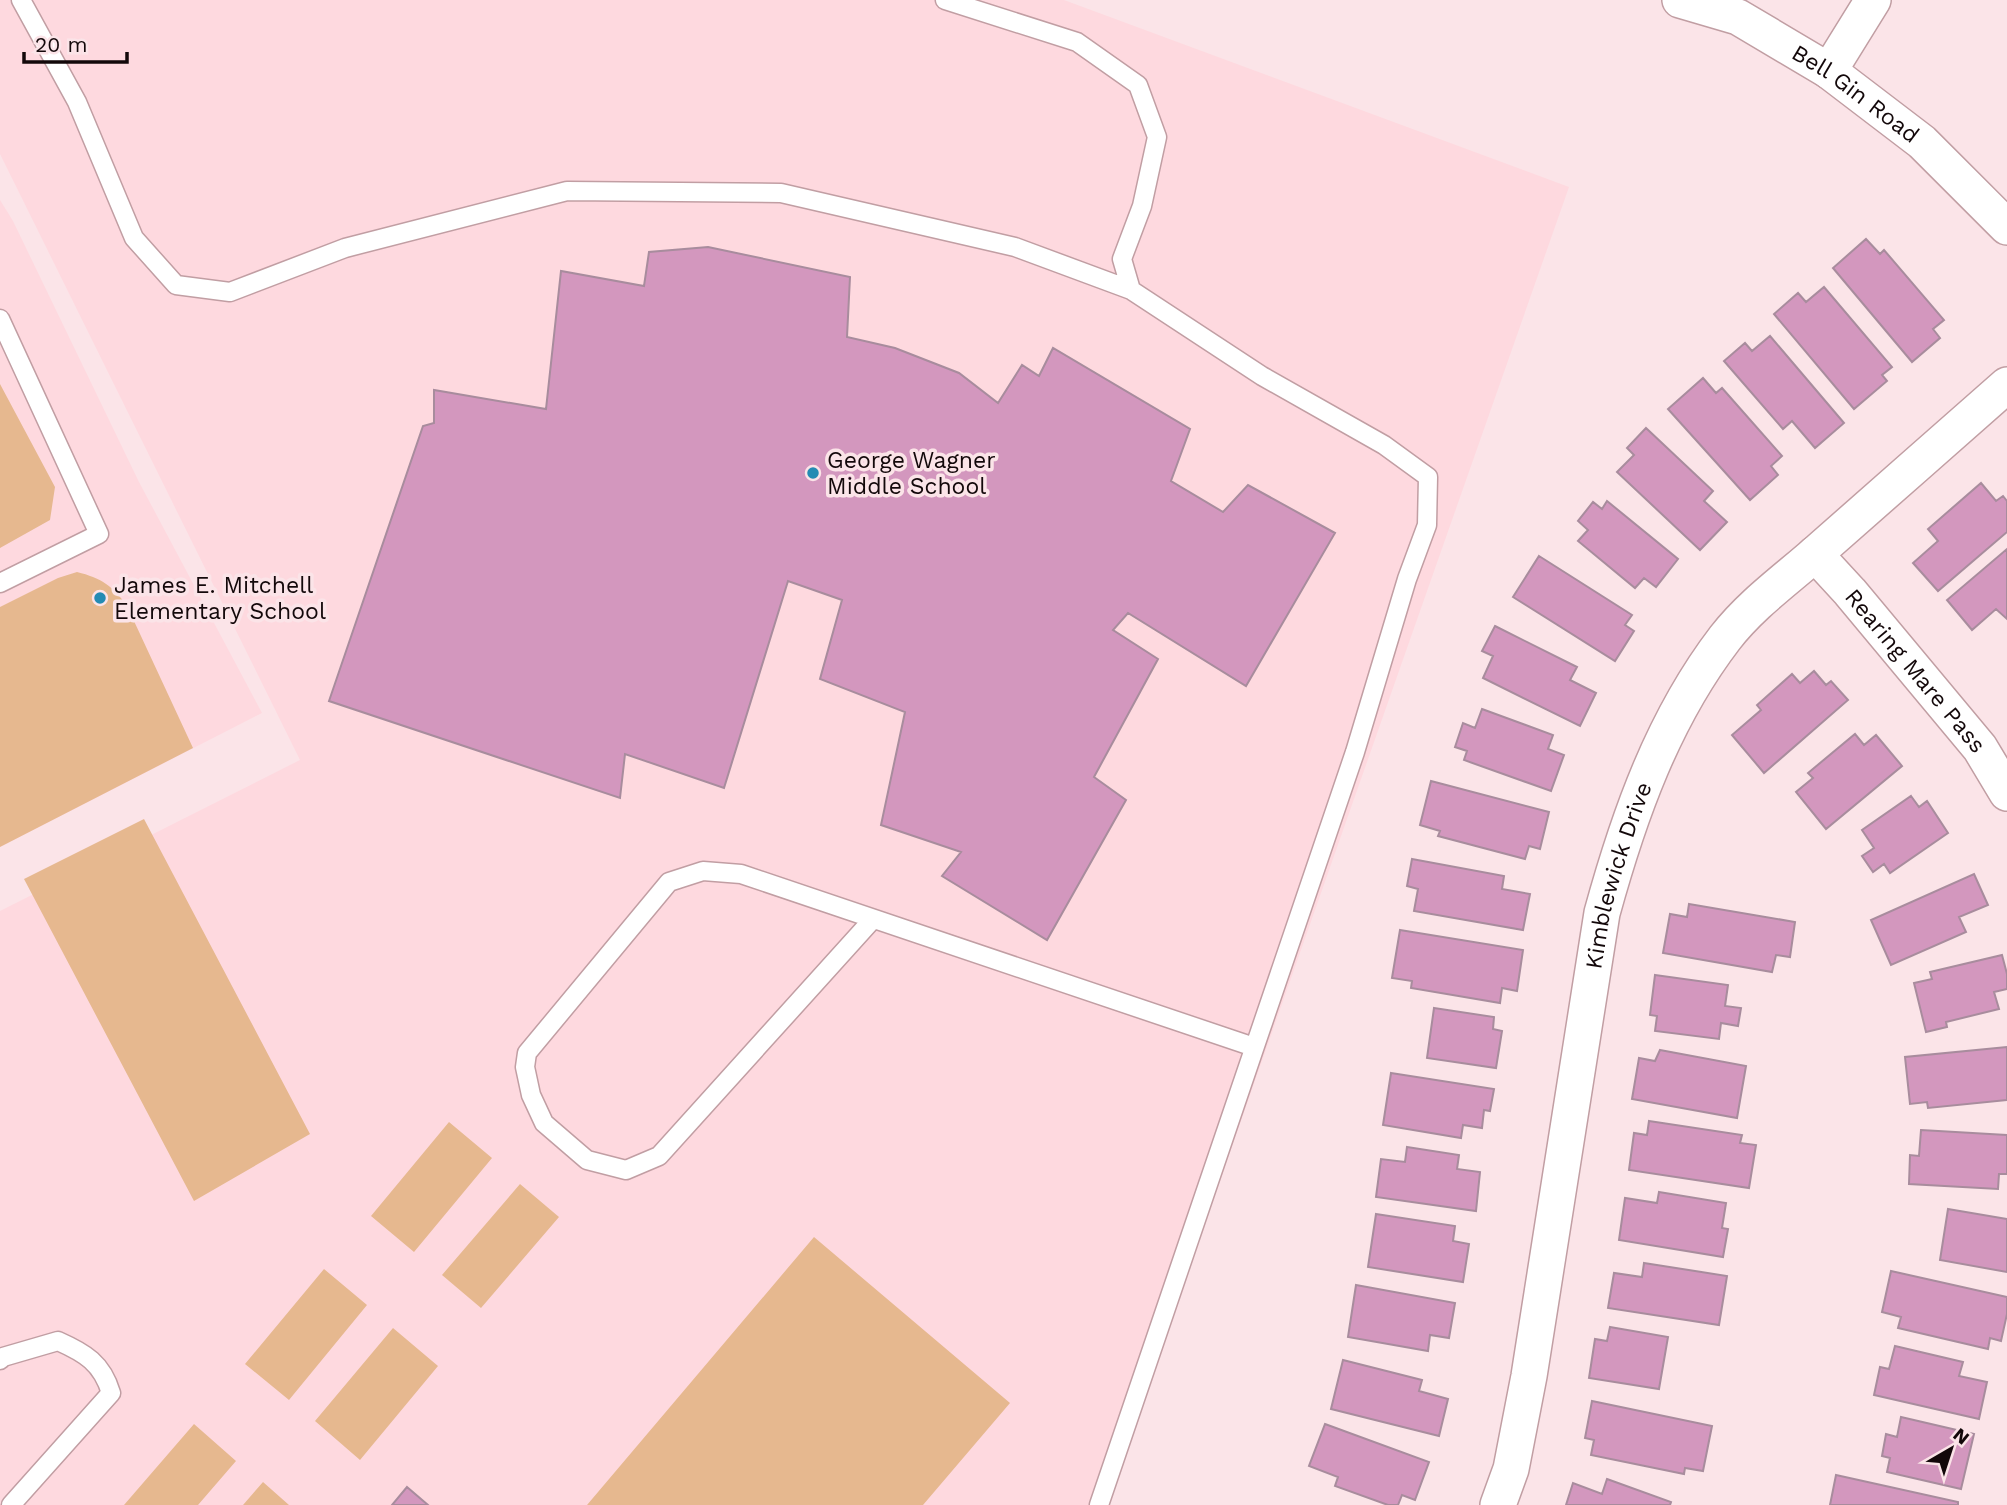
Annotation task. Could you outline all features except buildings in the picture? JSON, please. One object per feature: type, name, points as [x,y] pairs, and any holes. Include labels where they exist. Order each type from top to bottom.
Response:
[{"type":"street","name":"Bell Gin Road","points":[[1680,0],[1738,17],[1829,71],[1922,142],[2007,227]]},
{"type":"street","points":[[1829,71],[1873,0]]},
{"type":"street","name":"Kimblewick Drive","points":[[1498,1505],[1511,1469],[1527,1389],[1602,913],[1621,846],[1653,761],[1683,699],[1726,637],[1761,598],[2007,385]]},
{"type":"street","name":"Rearing Mare Pass","points":[[1815,554],[1980,748],[2007,793]]},
{"type":"lane","points":[[21,0],[77,103],[134,238],[176,285],[230,292],[345,248],[567,191],[781,193],[1015,247],[1131,290],[1262,376],[1384,445],[1428,477],[1427,524],[1407,579],[1355,752],[1098,1505]]},
{"type":"lane","points":[[945,0],[1077,42],[1138,85],[1157,136],[1142,206],[1122,258],[1131,290]]},
{"type":"lane","points":[[0,319],[99,534],[0,583]]},
{"type":"lane","points":[[873,919],[659,1156],[626,1170],[587,1160],[544,1122],[531,1095],[525,1067],[527,1053],[669,882],[703,871],[741,874],[1254,1047]]},
{"type":"lane","points":[[0,1360],[58,1341],[81,1351],[105,1374],[111,1392],[11,1505]]},
{"type":"shaded area","name":"George Wagner Middle School","points":[[0,0],[1064,0],[1569,187],[1106,1505],[0,1505],[0,911],[300,760],[0,154]]},
{"type":"shaded area","name":"James E. Mitchell Elementary School","points":[[0,200],[13,221],[139,482],[262,713],[0,847]]},
{"type":"shaded area","points":[[0,384],[55,487],[50,520],[0,548]]},
{"type":"shaded area","points":[[77,572],[106,584],[127,606],[193,748],[0,847],[0,607],[58,578]]},
{"type":"shaded area","points":[[144,819],[310,1134],[194,1201],[24,879]]},
{"type":"shaded area","points":[[449,1122],[492,1158],[414,1252],[371,1216]]},
{"type":"shaded area","points":[[520,1184],[559,1217],[481,1308],[442,1275]]},
{"type":"shaded area","points":[[814,1237],[1010,1403],[923,1505],[587,1505]]},
{"type":"shaded area","points":[[324,1269],[367,1305],[289,1400],[245,1364]]},
{"type":"shaded area","points":[[393,1328],[438,1366],[360,1460],[315,1421]]},
{"type":"shaded area","points":[[194,1424],[236,1461],[198,1505],[124,1505]]},
{"type":"shaded area","points":[[263,1482],[289,1505],[243,1505]]},
{"type":"place","name":"George Wagner Middle School","points":[[813,473]]},
{"type":"place","name":"James E. Mitchell Elementary School","points":[[100,598]]}]
